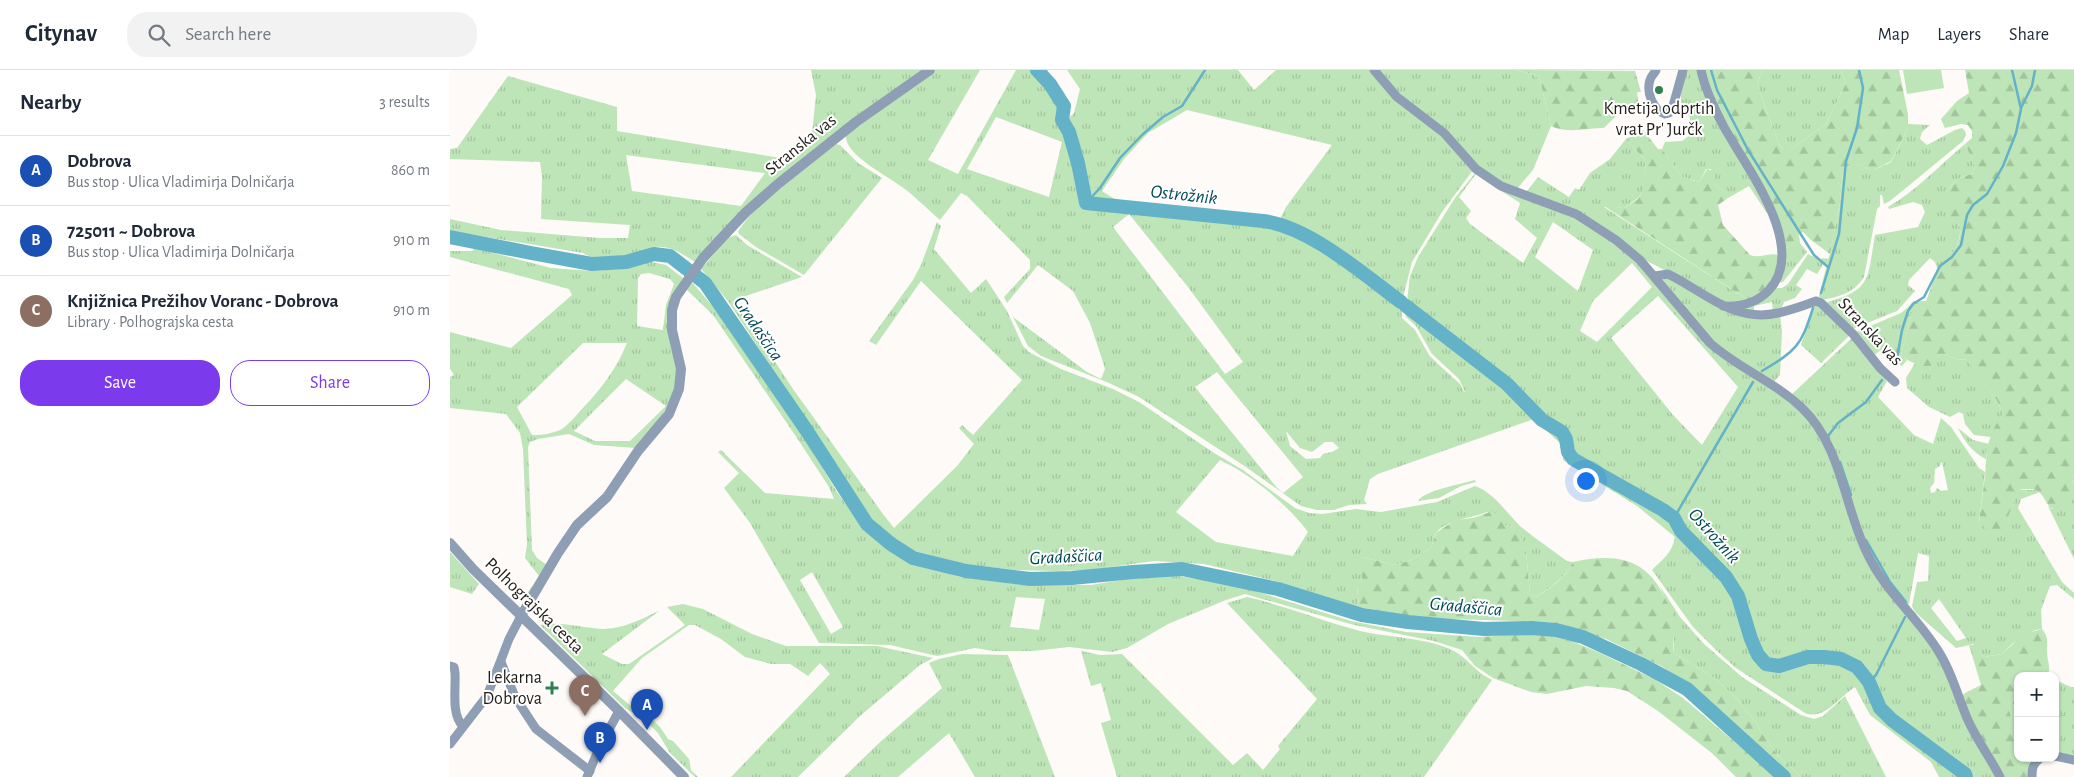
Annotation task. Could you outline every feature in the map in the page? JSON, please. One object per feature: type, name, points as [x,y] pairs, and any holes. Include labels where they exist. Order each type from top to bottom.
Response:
[{"type":"street","name":"Stranska vas","points":[[521,616],[558,553],[577,526],[607,496],[638,451],[670,414],[679,389],[681,369],[672,330],[672,310],[676,297],[703,258],[746,212],[778,184],[856,122],[930,70]]},
{"type":"street","points":[[1374,70],[1397,97],[1444,133],[1476,168],[1501,186],[1528,198],[1576,214],[1596,225],[1640,260],[1710,343],[1723,354],[1787,396],[1813,420],[1825,438],[1836,462],[1849,508],[1868,556],[1886,586],[1925,630],[1949,668],[1969,722],[2000,777]]},
{"type":"street","points":[[1656,70],[1650,79],[1651,97],[1657,110],[1665,114],[1669,113],[1673,106],[1683,70]]},
{"type":"street","points":[[1701,70],[1710,97],[1724,127],[1738,148],[1773,215],[1782,254],[1780,275],[1764,295],[1741,306],[1724,306]]},
{"type":"street","name":"Stranska vas","points":[[1654,276],[1668,274],[1736,312],[1759,315],[1779,313],[1816,302],[1821,303],[1853,334],[1880,368],[1895,382]]},
{"type":"street","name":"Polhograjska cesta","points":[[450,543],[473,569],[620,711],[684,777]]},
{"type":"street","points":[[450,744],[487,696],[509,639],[521,616]]},
{"type":"street","points":[[501,662],[515,697],[536,729],[589,774],[600,746],[620,711]]},
{"type":"street","points":[[450,666],[454,667],[455,673],[455,713],[457,721],[463,726]]},
{"type":"street","points":[[2059,757],[2074,760]]},
{"type":"street","points":[[2032,777],[2032,768],[2035,762]]},
{"type":"green space","points":[[811,70],[923,70],[880,101],[695,262],[681,253],[666,247],[654,247],[621,257],[605,259],[583,253],[450,231],[450,219],[501,230],[600,238],[628,238],[630,225],[541,219],[542,176],[540,162],[450,159],[450,149],[457,148],[508,76],[617,107],[617,131],[793,160],[811,143],[816,95]],"holes":[[[626,155],[765,173],[741,206],[632,191]]]},
{"type":"green space","points":[[936,70],[980,70],[928,160],[958,174],[1016,70],[1048,70],[1046,74],[1067,103],[1065,117],[1069,118],[1074,113],[1080,89],[1067,70],[1238,70],[1254,90],[1276,70],[1370,70],[1432,127],[1473,170],[1442,212],[1412,262],[1401,305],[1402,318],[1415,330],[1429,355],[1460,384],[1465,392],[1459,379],[1432,354],[1416,326],[1406,317],[1404,307],[1407,301],[1410,276],[1418,257],[1455,198],[1476,172],[1593,226],[1638,263],[1702,339],[1797,406],[1813,424],[1831,458],[1850,518],[1908,616],[1939,657],[1998,777],[1939,777],[1931,762],[1870,715],[1855,687],[1825,711],[1812,715],[1805,713],[1736,668],[1693,627],[1652,570],[1669,551],[1675,537],[1637,506],[1563,460],[1563,446],[1534,419],[1378,474],[1370,479],[1364,500],[1367,504],[1349,505],[1334,510],[1317,510],[1301,506],[1246,467],[1139,397],[1041,356],[1028,346],[1013,317],[1087,372],[1101,379],[1105,369],[1090,323],[1073,291],[1038,265],[1007,303],[1004,297],[1030,269],[1030,260],[967,196],[961,193],[940,220],[896,182],[860,158],[848,143],[846,136]],"holes":[[[1187,110],[1332,145],[1286,207],[1279,221],[1132,205],[1113,198],[1102,191],[1124,159],[1148,133]],[[996,117],[1062,142],[1049,197],[967,169]],[[1476,174],[1520,203],[1515,219],[1537,238],[1523,263],[1470,224],[1466,218],[1471,211],[1459,197]],[[1129,214],[1188,287],[1243,362],[1225,374],[1113,227]],[[1553,222],[1593,250],[1578,291],[1535,257]],[[1632,263],[1652,287],[1597,342],[1580,331],[1593,301]],[[1658,296],[1738,387],[1702,445],[1673,415],[1611,338]],[[1217,372],[1303,477],[1283,493],[1195,387]],[[1286,431],[1300,448],[1312,452],[1325,442],[1333,442],[1339,448],[1323,454],[1320,458],[1306,459],[1290,446]]]},
{"type":"green space","points":[[1377,70],[1515,70],[1533,74],[1540,80],[1551,126],[1533,170],[1516,190],[1490,177],[1409,103]]},
{"type":"green space","points":[[1515,70],[1635,71],[1641,92],[1637,92],[1639,109],[1626,106],[1604,128],[1564,130],[1557,128],[1551,126],[1540,80],[1533,74]]},
{"type":"green space","points":[[1685,70],[1699,70],[1770,213],[1766,212],[1749,186],[1728,198],[1725,192],[1716,186],[1711,169],[1706,169],[1699,182],[1682,177],[1662,149],[1665,142],[1682,141],[1693,133],[1689,115],[1681,109],[1681,90]]},
{"type":"green space","points":[[1704,70],[1762,70],[1757,85],[1779,144],[1783,150],[1790,150],[1826,124],[1846,83],[1841,70],[1899,70],[1908,114],[1908,128],[1891,161],[1874,170],[1868,170],[1861,164],[1847,167],[1843,172],[1840,202],[1830,254],[1803,232],[1799,234],[1793,244],[1784,249],[1782,231],[1722,116]]},
{"type":"green space","points":[[1762,70],[1841,70],[1846,83],[1826,124],[1790,150],[1783,150],[1757,85]]},
{"type":"green space","points":[[1903,70],[1941,70],[1944,88],[1907,94]]},
{"type":"green space","points":[[1965,70],[2074,70],[2074,475],[2072,501],[2062,507],[2053,509],[2037,491],[2030,489],[2019,490],[2002,531],[1997,534],[1985,528],[1979,522],[1987,447],[1993,430],[2003,413],[1996,399],[1967,360],[1956,359],[1943,354],[1938,357],[1934,365],[1925,366],[1912,362],[1901,355],[1912,312],[1907,308],[1914,301],[1926,301],[1938,271],[1955,249],[1960,238],[1959,223],[1946,215],[1946,200],[1953,184],[1972,174],[1975,166],[1965,144],[1972,138],[1972,131],[1968,125],[1961,124],[1945,128],[1941,119],[1957,101],[1969,93]]},
{"type":"green space","points":[[1908,124],[1930,125],[1922,132],[1920,139],[1927,145],[1962,128],[1966,135],[1963,141],[1890,201],[1884,204],[1882,195],[1880,195],[1880,206],[1877,209],[1864,277],[1856,287],[1846,293],[1821,300],[1819,296],[1827,264],[1824,263],[1817,274],[1807,269],[1796,285],[1802,289],[1795,298],[1784,302],[1780,312],[1773,313],[1772,302],[1754,306],[1754,313],[1739,311],[1773,288],[1782,288],[1788,284],[1808,254],[1820,260],[1823,258],[1828,259],[1840,202],[1843,172],[1847,167],[1861,164],[1868,170],[1874,170],[1891,162],[1908,128]]},
{"type":"green space","points":[[1643,130],[1658,149],[1662,149],[1682,177],[1699,182],[1707,169],[1713,171],[1716,186],[1725,192],[1728,198],[1718,205],[1723,225],[1750,255],[1779,255],[1775,276],[1760,293],[1748,300],[1604,206],[1624,208],[1638,199],[1642,192],[1642,180],[1646,171],[1645,160],[1626,139]]},
{"type":"green space","points":[[1626,139],[1645,160],[1646,171],[1642,180],[1642,192],[1638,198],[1624,208],[1604,207],[1748,300],[1726,304],[1643,259],[1604,229],[1527,194],[1527,191],[1538,177],[1569,197],[1575,188],[1579,190],[1590,173],[1610,159]]},
{"type":"green space","points":[[836,144],[840,145],[858,163],[882,178],[804,275],[756,247],[739,234],[738,231],[761,204]]},
{"type":"green space","points":[[1965,144],[1975,166],[1972,174],[1956,181],[1951,185],[1949,191],[1948,197],[1952,220],[1959,222],[1960,230],[1960,237],[1955,249],[1938,271],[1935,262],[1930,258],[1909,280],[1908,285],[1915,291],[1897,311],[1850,330],[1824,303],[1840,298],[1859,288],[1868,273],[1875,235],[1918,227],[1925,212],[1922,205],[1913,202],[1889,209],[1888,207],[1919,185]]},
{"type":"green space","points":[[937,222],[941,226],[934,249],[971,293],[986,279],[1007,311],[1023,346],[1029,352],[1061,369],[1113,389],[1139,402],[1214,453],[1243,470],[1295,508],[1309,513],[1322,514],[1356,509],[1381,512],[1437,502],[1475,486],[1488,493],[1519,525],[1567,561],[1573,562],[1566,573],[1552,586],[1536,597],[1530,594],[1526,550],[1514,527],[1505,525],[1487,512],[1446,525],[1435,534],[1431,548],[1411,560],[1394,565],[1362,557],[1362,580],[1357,586],[1359,607],[1271,580],[1204,564],[1154,561],[1089,570],[1015,570],[964,564],[910,550],[887,536],[870,519],[728,301],[701,269],[727,238],[736,235],[747,245],[802,277],[737,299],[736,302],[793,389],[894,528],[957,466],[974,444],[959,428],[962,425],[973,435],[1022,380],[921,281],[876,345],[869,341],[913,280],[921,265]],"holes":[[[1220,460],[1268,491],[1290,511],[1308,532],[1293,556],[1216,542],[1176,512]]]},
{"type":"green space","points":[[1799,234],[1800,243],[1807,252],[1783,282],[1777,283],[1784,273],[1784,249],[1793,244]]},
{"type":"green space","points":[[475,248],[551,268],[591,271],[622,269],[647,261],[666,265],[683,278],[670,302],[667,319],[667,328],[677,373],[674,392],[660,418],[636,448],[594,445],[569,434],[530,442],[528,447],[532,550],[537,558],[547,565],[526,601],[521,600],[539,576],[525,558],[527,544],[523,449],[520,433],[506,414],[450,408],[450,377],[454,375],[450,369],[450,332],[511,348],[572,295],[569,289],[450,257],[450,251],[472,251]],"holes":[[[649,273],[670,279],[674,284],[666,305],[663,330],[637,326],[638,278],[641,274]],[[583,343],[627,343],[613,371],[601,387],[562,429],[547,434],[532,435],[517,407]],[[626,379],[666,406],[630,441],[595,441],[574,431]]]},
{"type":"green space","points":[[1666,277],[1716,305],[1780,315],[1782,331],[1780,375],[1772,384],[1718,348],[1663,280]]},
{"type":"green space","points":[[691,281],[715,309],[801,433],[837,492],[860,523],[880,542],[905,560],[960,577],[1023,585],[1091,585],[1152,575],[1178,576],[1236,585],[1351,621],[1406,632],[1436,634],[1434,641],[1354,625],[1245,594],[1168,624],[1127,648],[1112,652],[1069,647],[1033,651],[993,651],[975,648],[937,656],[890,645],[819,643],[750,523],[724,488],[739,473],[718,452],[721,450],[765,493],[834,499],[829,487],[797,438],[713,315],[686,289]],"holes":[[[812,572],[843,627],[831,634],[800,580]],[[1016,597],[1045,599],[1039,630],[1010,627]]]},
{"type":"green space","points":[[1814,305],[1818,305],[1850,335],[1821,363],[1801,345]]},
{"type":"green space","points":[[1907,308],[1912,312],[1901,355],[1907,360],[1902,366],[1897,362],[1890,362],[1881,350],[1873,356],[1856,332],[1901,313]]},
{"type":"green space","points":[[1853,337],[1887,381],[1878,397],[1914,435],[1933,444],[1941,418],[1951,427],[1979,468],[1985,472],[1979,522],[2003,525],[2019,490],[2035,490],[2040,492],[2021,499],[2018,508],[2062,582],[2074,593],[2074,599],[2057,585],[2050,586],[2041,610],[2042,629],[2035,630],[2012,644],[2002,654],[1984,657],[1973,644],[1956,648],[1915,612],[1912,606],[1917,582],[1928,581],[1929,556],[1918,553],[1909,604],[1906,605],[1872,557],[1836,458],[1790,396]],"holes":[[[1941,462],[1948,490],[1941,491],[1937,488],[1935,492],[1931,493],[1930,488],[1934,483],[1935,469],[1940,466]],[[1939,599],[1966,638],[1957,641],[1931,608]]]},
{"type":"green space","points":[[1943,354],[1956,359],[1968,360],[1996,399],[2003,413],[1991,437],[1974,435],[1965,424],[1963,414],[1959,412],[1950,417],[1929,407],[1907,388],[1906,378],[1915,363]]},
{"type":"green space","points":[[1958,428],[1973,440],[1989,444],[1986,459],[1969,446]]},
{"type":"green space","points":[[2074,475],[2074,559],[2048,506],[2052,509],[2072,501]]},
{"type":"green space","points":[[1475,480],[1476,482],[1461,486],[1439,498],[1418,501],[1428,494],[1444,488]]},
{"type":"green space","points":[[1493,511],[1505,525],[1514,527],[1520,533],[1526,550],[1530,594],[1536,597],[1557,582],[1573,562],[1588,559],[1603,558],[1628,562],[1639,567],[1649,575],[1658,586],[1671,609],[1675,627],[1674,653],[1716,679],[1735,697],[1758,725],[1760,731],[1777,754],[1801,777],[1791,777],[1691,686],[1661,666],[1606,639],[1548,622],[1449,619],[1402,615],[1359,607],[1357,585],[1362,580],[1362,557],[1394,565],[1411,560],[1431,548],[1436,533],[1456,520],[1473,518]]},
{"type":"green space","points":[[450,552],[479,584],[472,594],[450,587]]},
{"type":"green space","points":[[1660,586],[1680,617],[1704,644],[1742,677],[1801,715],[1814,719],[1823,716],[1845,696],[1886,777],[1801,777],[1777,754],[1760,731],[1758,725],[1735,697],[1716,679],[1674,653],[1674,619]]},
{"type":"green space","points":[[1247,597],[1360,631],[1439,645],[1455,652],[1480,673],[1492,680],[1424,777],[1117,777],[1101,723],[1111,720],[1101,683],[1091,686],[1081,651],[1100,655],[1122,654],[1233,765],[1247,753],[1263,770],[1280,749],[1278,746],[1317,699],[1227,603]]},
{"type":"green space","points":[[683,604],[703,609],[752,634],[786,646],[877,646],[933,658],[920,665],[860,716],[798,777],[731,777],[830,674],[820,663],[808,676],[790,664],[771,664],[745,657],[721,639],[695,625],[689,625],[642,658],[613,691],[643,716],[652,719],[660,727],[668,739],[673,741],[689,759],[691,770],[698,777],[695,777],[670,753],[658,733],[646,721],[625,708],[540,625],[556,624],[610,629],[632,623],[659,611],[602,654],[622,664],[629,664],[685,625],[667,607]]},
{"type":"green space","points":[[2042,629],[2047,640],[2049,669],[2048,672],[2014,672],[2014,701],[2007,705],[2014,727],[2014,762],[2029,762],[2031,766],[2030,777],[2002,777],[1979,736],[1961,697],[1981,685],[1969,645],[1976,645],[1984,657],[2002,654],[2024,634]]},
{"type":"green space","points":[[1436,634],[1479,637],[1530,634],[1552,636],[1574,642],[1654,679],[1683,698],[1776,777],[1736,777],[1713,754],[1658,711],[1627,691],[1586,686],[1547,694],[1531,692],[1493,678],[1475,666],[1462,650],[1434,641]]},
{"type":"green space","points":[[962,654],[1008,655],[1055,777],[975,777],[949,733],[898,777],[844,777],[879,743],[942,688],[929,663]]},
{"type":"green space","points":[[2059,682],[2074,687],[2074,757],[2059,755]]},
{"type":"green space","points":[[2014,701],[2014,729],[2006,708],[2007,705]]},
{"type":"waterway","name":"Ostrožnik","points":[[1037,70],[1050,84],[1064,106],[1062,120],[1069,132],[1078,163],[1086,203],[1263,221],[1281,225],[1299,232],[1335,253],[1401,302]]},
{"type":"waterway","points":[[1086,203],[1100,188],[1120,158],[1142,135],[1163,117],[1182,106],[1205,70]]},
{"type":"waterway","points":[[1711,70],[1717,90],[1748,150],[1814,255],[1828,267]]},
{"type":"waterway","points":[[1821,293],[1839,234],[1846,161],[1857,128],[1863,88],[1859,70]]},
{"type":"waterway","points":[[1894,362],[1897,358],[1902,330],[1908,311],[1913,304],[1924,297],[1940,266],[1952,257],[1961,245],[1967,215],[1973,205],[1987,194],[2003,166],[2016,133],[2021,109],[2012,70]]},
{"type":"waterway","points":[[2021,108],[2032,86],[2035,70]]},
{"type":"waterway","name":"Gradaščica","points":[[450,237],[592,264],[626,262],[654,254],[670,256],[705,283],[807,431],[867,524],[891,544],[913,558],[966,571],[1030,579],[1072,578],[1182,569],[1278,589],[1362,615],[1408,622],[1484,629],[1532,628],[1556,630],[1583,637],[1641,664],[1687,689],[1784,777]]},
{"type":"waterway","name":"Ostrožnik","points":[[1406,306],[1507,384],[1542,420],[1562,432],[1566,439],[1568,452],[1573,459],[1674,518],[1681,531],[1726,577],[1738,596],[1751,639],[1758,655],[1766,664],[1779,666],[1808,657],[1824,657],[1841,659],[1857,667],[1869,682],[1880,708],[1892,720],[1965,774],[1966,777]]},
{"type":"waterway","points":[[1762,371],[1783,358],[1796,346],[1805,331],[1813,308]]},
{"type":"waterway","points":[[1829,439],[1828,436],[1838,423],[1866,402],[1882,380]]},
{"type":"waterway","points":[[1674,518],[1753,382]]},
{"type":"waterway","points":[[1840,462],[1851,495]]},
{"type":"waterway","points":[[1866,540],[1890,582],[1906,602]]},
{"type":"waterway","points":[[1869,682],[1876,675],[1905,617]]},
{"type":"place","name":"Kmetija odprtih vrat Pr' Jurčk","points":[[1659,90]]},
{"type":"place","name":"Lekarna Dobrova","points":[[552,688]]},
{"type":"place","name":"Knjižnica Prežihov Voranc - Dobrova","points":[[585,716]]},
{"type":"place","name":"Dobrova","points":[[647,730]]},
{"type":"place","name":"725011 ~ Dobrova","points":[[600,763]]}]
